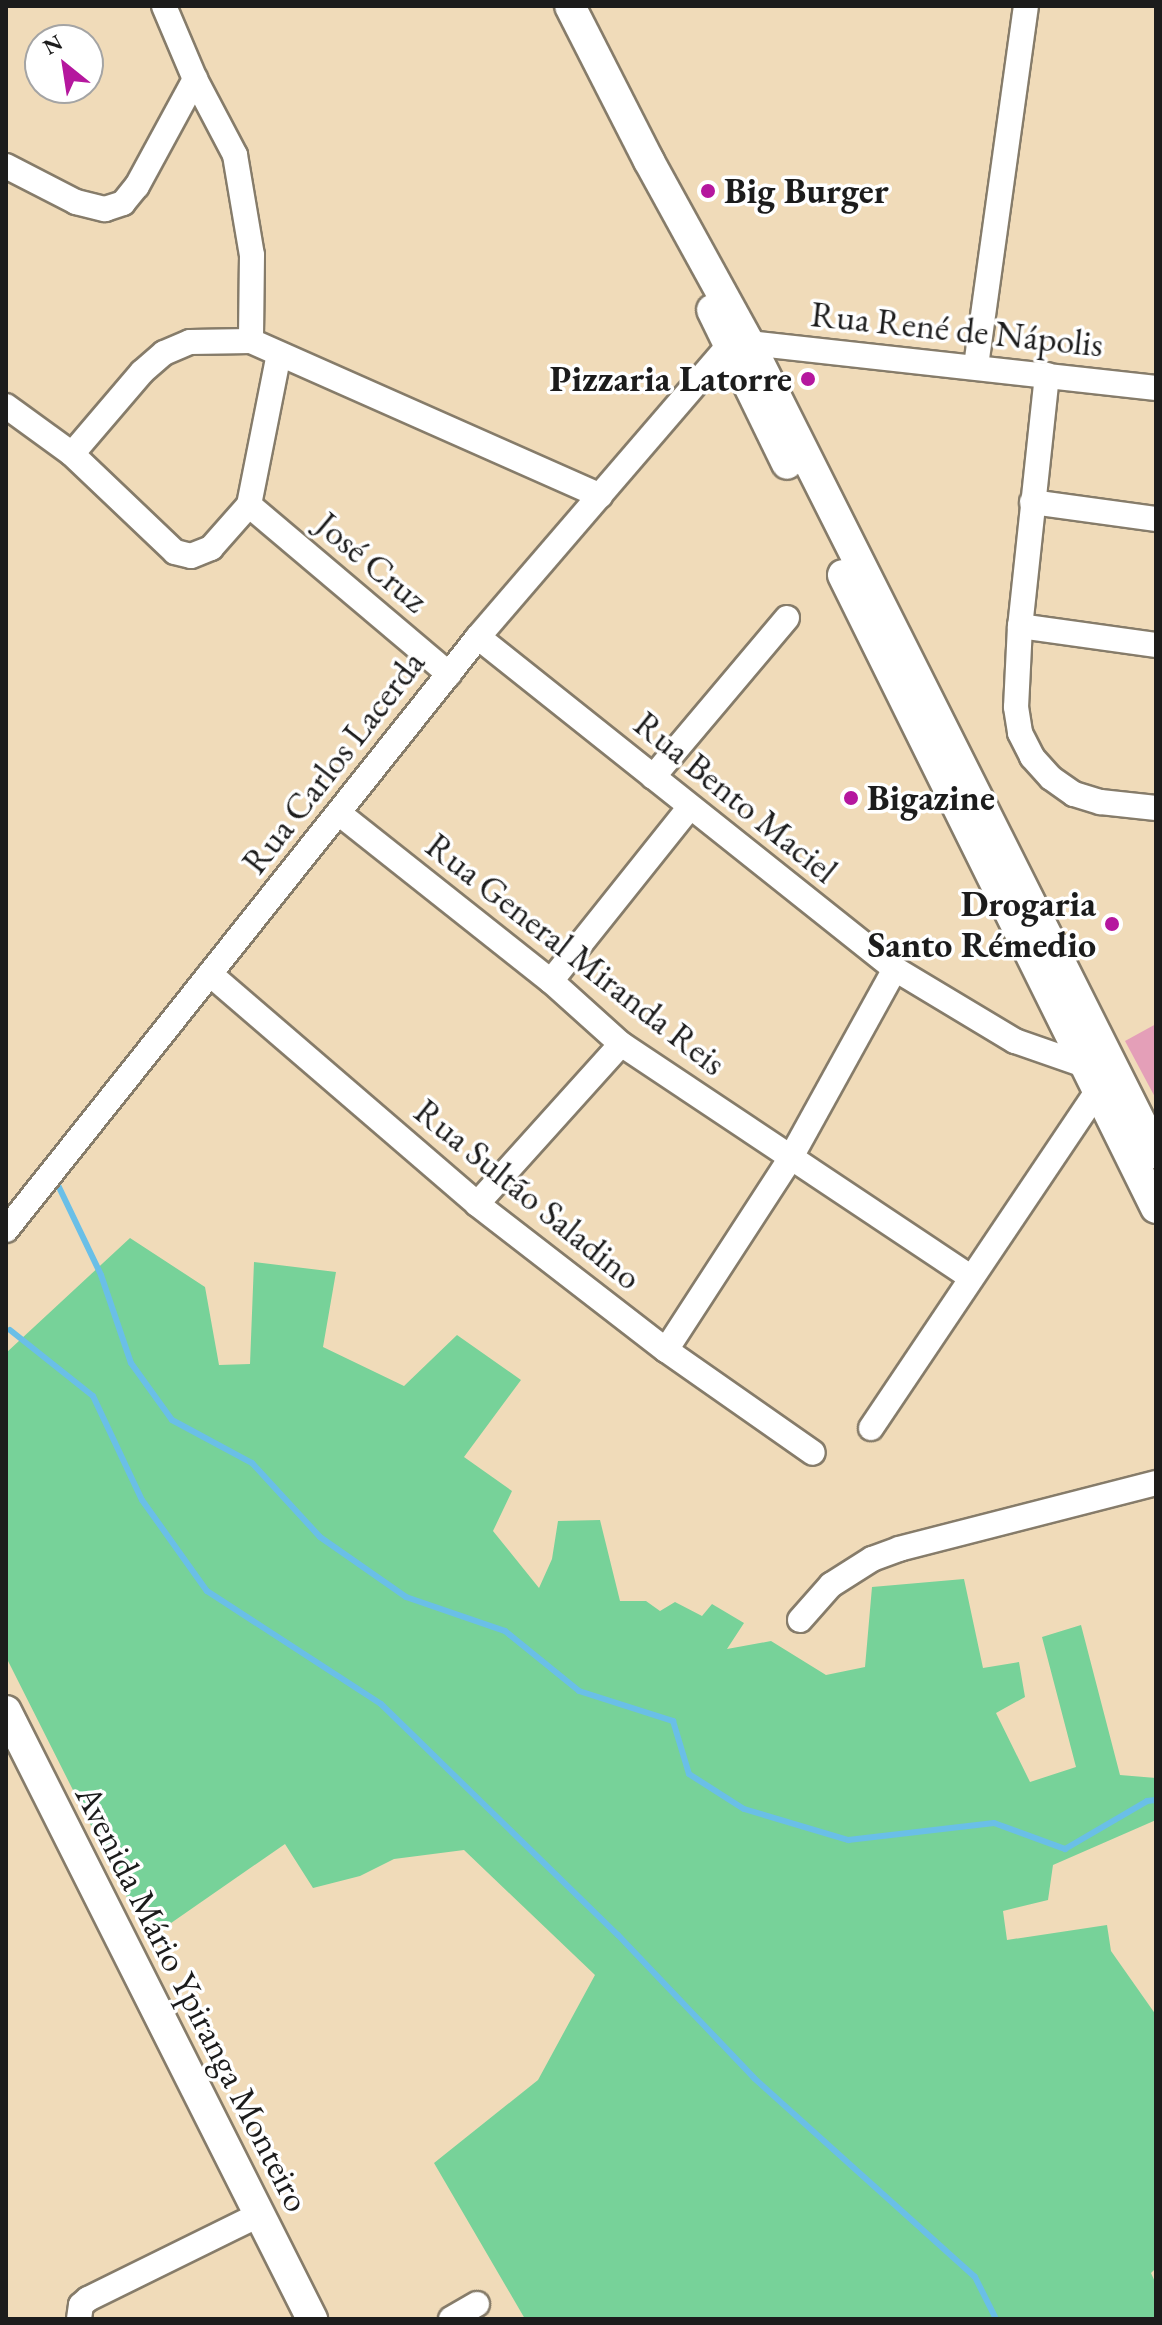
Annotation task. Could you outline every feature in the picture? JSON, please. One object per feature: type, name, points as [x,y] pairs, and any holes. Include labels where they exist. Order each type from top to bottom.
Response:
[{"type":"main road","points":[[570,6],[942,751],[1156,1153]]},
{"type":"main road","points":[[942,751],[1091,1077],[1156,1208]]},
{"type":"main road","name":"Avenida Mário Ypiranga Monteiro","points":[[6,1711],[312,2319]]},
{"type":"street","points":[[164,6],[195,79],[235,155],[252,255],[251,341]]},
{"type":"street","points":[[976,366],[1026,6]]},
{"type":"street","points":[[6,166],[76,202],[105,209],[123,203],[137,186],[195,79]]},
{"type":"street","points":[[72,454],[142,372],[164,353],[190,342],[251,341],[600,496]]},
{"type":"street","name":"Rua René de Nápolis","points":[[738,345],[976,366],[1156,388]]},
{"type":"street","name":"Rua Carlos Lacerda","points":[[6,1230],[478,637],[600,496],[738,345]]},
{"type":"street","points":[[6,406],[72,454],[175,552],[191,556],[211,548],[249,505],[279,354]]},
{"type":"street","points":[[1047,375],[1020,626],[1016,707],[1020,733],[1032,757],[1051,778],[1074,794],[1101,802],[1156,808]]},
{"type":"street","points":[[1032,502],[1156,519]]},
{"type":"street","name":"José Cruz","points":[[249,505],[449,674]]},
{"type":"street","points":[[653,777],[787,618]]},
{"type":"street","points":[[1020,626],[1156,645]]},
{"type":"street","name":"Rua Bento Maciel","points":[[478,637],[895,969],[1015,1041],[1091,1077]]},
{"type":"street","points":[[551,981],[689,808]]},
{"type":"street","name":"Rua General Miranda Reis","points":[[340,814],[551,981],[621,1044],[971,1277]]},
{"type":"street","points":[[666,1350],[790,1159],[895,969]]},
{"type":"street","name":"Rua Sultão Saladino","points":[[210,974],[477,1204],[666,1350],[813,1453]]},
{"type":"street","points":[[477,1204],[621,1044]]},
{"type":"street","points":[[871,1428],[971,1277],[1091,1077]]},
{"type":"street","points":[[800,1620],[831,1585],[872,1559],[899,1549],[1156,1483]]},
{"type":"street","points":[[79,2319],[81,2305],[88,2299],[259,2215]]},
{"type":"street","points":[[451,2319],[477,2304]]},
{"type":"green space","points":[[130,1238],[205,1287],[219,1365],[250,1364],[254,1262],[336,1272],[323,1347],[404,1386],[457,1335],[521,1380],[464,1457],[512,1491],[493,1531],[539,1588],[552,1559],[558,1521],[600,1520],[620,1601],[646,1601],[660,1611],[675,1602],[702,1616],[712,1604],[744,1623],[727,1649],[771,1641],[826,1675],[865,1667],[872,1587],[964,1579],[983,1668],[1019,1662],[1025,1697],[996,1713],[1030,1782],[1076,1767],[1042,1637],[1081,1625],[1120,1775],[1156,1778],[1156,1820],[1053,1865],[1048,1900],[1003,1911],[1007,1940],[1107,1925],[1111,1951],[1156,2015],[1156,2268],[1151,2273],[1156,2284],[1156,2319],[525,2319],[434,2163],[538,2080],[595,1975],[464,1850],[394,1859],[360,1876],[313,1888],[285,1844],[148,1939],[6,1657],[6,1353]]},
{"type":"building","points":[[1156,1024],[1156,1099],[1125,1041]]},
{"type":"waterway","points":[[57,1183],[101,1275],[131,1363],[172,1420],[252,1463],[320,1537],[406,1597],[505,1631],[579,1691],[673,1721],[689,1774],[744,1809],[848,1840],[994,1823],[1065,1849],[1147,1801],[1156,1800]]},
{"type":"waterway","points":[[10,1330],[93,1396],[142,1500],[207,1591],[381,1704],[618,1935],[754,2078],[975,2277],[996,2319]]},
{"type":"place","name":"Big Burger","points":[[708,191]]},
{"type":"place","name":"Pizzaria Latorre","points":[[808,379]]},
{"type":"place","name":"Bigazine","points":[[851,798]]},
{"type":"place","name":"Drogaria Santo Rémedio","points":[[1112,924]]}]
